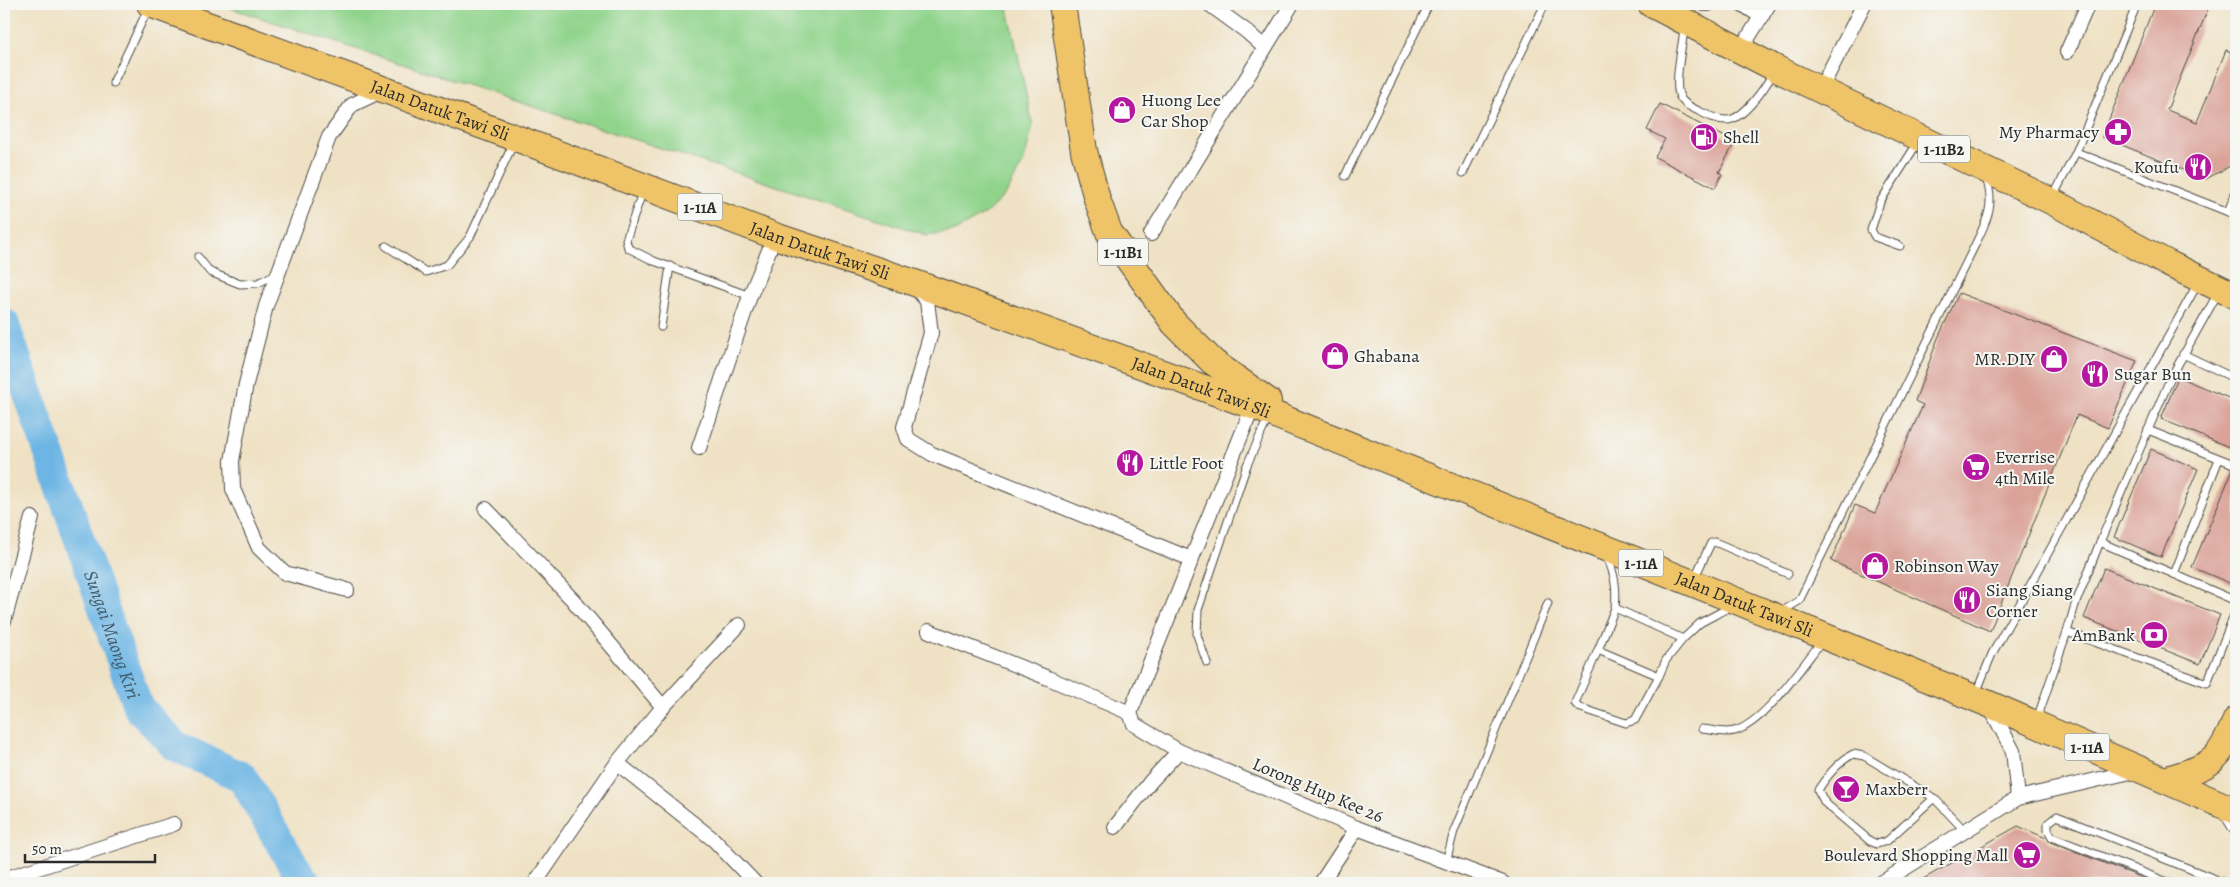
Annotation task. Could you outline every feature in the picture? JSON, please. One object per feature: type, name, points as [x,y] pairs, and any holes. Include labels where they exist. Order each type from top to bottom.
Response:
[{"type":"highway","name":"Jalan Datuk Tawi Sli","points":[[150,4],[384,89],[775,236],[912,282],[1308,428],[1826,637],[1981,701],[2229,808]]},
{"type":"highway","name":"1-11B1","points":[[1062,4],[1084,150],[1096,199],[1109,232],[1174,323],[1213,362],[1308,428]]},
{"type":"highway","name":"1-11B2","points":[[1651,4],[1694,12],[1740,50],[2051,201],[2219,288]]},
{"type":"highway","points":[[2165,780],[2210,764],[2222,751],[2236,720]]},
{"type":"street","points":[[1210,4],[1264,47]]},
{"type":"street","points":[[1151,234],[1292,4]]},
{"type":"street","points":[[1694,12],[1708,4]]},
{"type":"street","points":[[1742,4],[1762,17]]},
{"type":"street","points":[[1740,50],[1769,4]]},
{"type":"street","points":[[1820,90],[1864,4]]},
{"type":"street","points":[[2067,52],[2088,4]]},
{"type":"street","points":[[347,590],[285,573],[259,548],[233,489],[232,461],[246,384],[266,306],[329,137],[352,105],[384,89]]},
{"type":"street","points":[[699,448],[750,296],[775,236]]},
{"type":"street","points":[[912,282],[927,301],[931,334],[904,427],[908,438],[932,454],[1190,559]]},
{"type":"street","points":[[929,632],[1048,678],[1130,713],[1190,559],[1261,410]]},
{"type":"street","points":[[486,509],[572,599],[664,707]]},
{"type":"street","points":[[4,621],[32,518]]},
{"type":"street","points":[[535,883],[617,763],[664,707],[739,625]]},
{"type":"street","points":[[1981,701],[2013,750],[2018,798]]},
{"type":"street","name":"Lorong Hup Kee 26","points":[[1130,713],[1134,724],[1179,751],[1357,828],[1502,883]]},
{"type":"street","points":[[1115,827],[1179,751]]},
{"type":"street","points":[[617,763],[714,840],[755,883]]},
{"type":"street","points":[[1881,883],[2018,798],[2138,770]]},
{"type":"street","points":[[2229,808],[2236,828]]},
{"type":"street","points":[[4,879],[174,824]]},
{"type":"street","points":[[1321,883],[1357,828]]},
{"type":"lane","points":[[113,83],[150,4]]},
{"type":"lane","points":[[1345,176],[1429,4]]},
{"type":"lane","points":[[1463,173],[1545,4]]},
{"type":"lane","points":[[2051,201],[2076,152],[2138,4]]},
{"type":"lane","points":[[1694,12],[1677,83],[1679,96],[1687,106],[1712,117],[1727,120],[1736,118],[1768,82],[1775,68]]},
{"type":"lane","points":[[386,246],[426,272],[447,265],[470,238],[516,138]]},
{"type":"lane","points":[[1900,246],[1875,237],[1871,230],[1880,202],[1921,138]]},
{"type":"lane","points":[[2076,152],[2236,215]]},
{"type":"lane","points":[[1772,615],[1786,610],[1799,601],[1974,247],[1990,213],[1988,185],[1982,169]]},
{"type":"lane","points":[[644,186],[626,240],[628,248],[635,253],[750,296]]},
{"type":"lane","points":[[2228,212],[2236,191]]},
{"type":"lane","points":[[198,257],[210,272],[240,284],[258,283],[278,273]]},
{"type":"lane","points":[[661,327],[670,266]]},
{"type":"lane","points":[[2035,724],[2075,605],[2100,542],[2170,379],[2219,288]]},
{"type":"lane","points":[[1981,701],[1992,654],[2219,288]]},
{"type":"lane","points":[[2183,354],[2236,379]]},
{"type":"lane","points":[[1207,663],[1197,636],[1198,610],[1247,465],[1261,410]]},
{"type":"lane","points":[[2148,430],[2236,466]]},
{"type":"lane","points":[[2174,574],[2220,459]]},
{"type":"lane","points":[[1692,584],[1707,548],[1711,543],[1715,542],[1728,546],[1788,574]]},
{"type":"lane","points":[[2100,542],[2236,600]]},
{"type":"lane","points":[[1601,546],[1611,566],[1617,593],[1615,608],[1575,703],[1578,707],[1626,723],[1632,722],[1635,720],[1666,660],[1683,639],[1700,623],[1739,602]]},
{"type":"lane","points":[[1446,862],[1454,831],[1548,603]]},
{"type":"lane","points":[[1615,608],[1683,639]]},
{"type":"lane","points":[[2067,632],[2207,682],[2236,610]]},
{"type":"lane","points":[[1702,729],[1729,732],[1740,730],[1762,714],[1826,637]]},
{"type":"lane","points":[[1598,650],[1659,676]]},
{"type":"lane","points":[[1934,798],[1887,841],[1878,844],[1870,841],[1825,803],[1818,790],[1835,768],[1852,754],[1864,756],[1934,798],[1965,831]]},
{"type":"lane","points":[[2170,883],[2052,837],[2048,830],[2048,822],[2057,816],[2225,883]]},
{"type":"green space","points":[[218,4],[1007,4],[1033,126],[1024,161],[1006,194],[985,214],[955,231],[927,235]]},
{"type":"building","points":[[2155,4],[2210,4],[2167,110],[2197,122],[2226,50],[2236,54],[2236,150],[2230,166],[2206,179],[2102,137]]},
{"type":"building","points":[[1660,104],[1735,142],[1719,172],[1722,174],[1715,188],[1655,157],[1665,139],[1647,130]]},
{"type":"building","name":"Everrise 4th Mile","points":[[1959,293],[2137,361],[2108,428],[2077,415],[1990,631],[1831,561],[1855,505],[1875,513],[1923,405],[1915,401],[1938,338]]},
{"type":"building","points":[[2178,377],[2236,401],[2236,450],[2161,419]]},
{"type":"building","points":[[2151,449],[2198,469],[2161,557],[2114,537]]},
{"type":"building","points":[[2233,469],[2236,470],[2236,586],[2192,567]]},
{"type":"building","points":[[2104,568],[2220,615],[2200,664],[2084,618]]},
{"type":"building","name":"Boulevard Shopping Mall","points":[[2018,826],[2046,838],[2050,842],[2155,883],[1916,883]]},
{"type":"waterway","name":"Sungai Maong Kiri","points":[[4,324],[138,707],[175,746],[242,777],[301,878],[307,883]]},
{"type":"place","name":"Huong Lee Car Shop","points":[[1122,110]]},
{"type":"place","name":"My Pharmacy","points":[[2118,132]]},
{"type":"place","name":"Shell","points":[[1704,137]]},
{"type":"place","name":"Koufu","points":[[2198,167]]},
{"type":"place","name":"Ghabana","points":[[1335,356]]},
{"type":"place","name":"MR.DIY","points":[[2054,359]]},
{"type":"place","name":"Sugar Bun","points":[[2095,374]]},
{"type":"place","name":"Little Foot","points":[[1130,463]]},
{"type":"place","name":"Everrise 4th Mile","points":[[1976,467]]},
{"type":"place","name":"Robinson Way","points":[[1875,566]]},
{"type":"place","name":"Siang Siang Corner","points":[[1967,600]]},
{"type":"place","name":"AmBank","points":[[2154,635]]},
{"type":"place","name":"Maxberr","points":[[1846,789]]},
{"type":"place","name":"Boulevard Shopping Mall","points":[[2027,855]]}]
